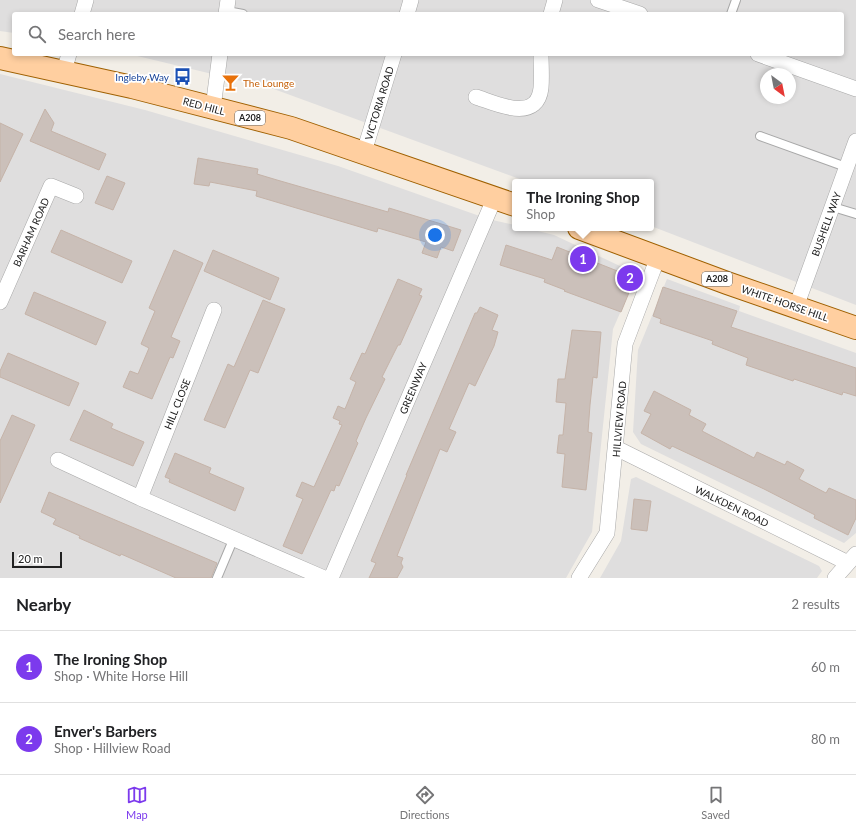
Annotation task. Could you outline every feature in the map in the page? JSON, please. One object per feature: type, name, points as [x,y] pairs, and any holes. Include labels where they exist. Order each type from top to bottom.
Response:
[{"type":"main road","name":"RED HILL","points":[[0,58],[67,63],[213,108],[291,128],[505,201]]},
{"type":"main road","name":"WHITE HORSE HILL","points":[[587,231],[856,328]]},
{"type":"street","points":[[83,12],[86,0]]},
{"type":"street","points":[[408,12],[411,0]]},
{"type":"street","points":[[552,12],[555,0]]},
{"type":"street","points":[[598,0],[634,12]]},
{"type":"street","points":[[213,108],[220,56]]},
{"type":"street","name":"VICTORIA ROAD","points":[[364,152],[393,56]]},
{"type":"street","points":[[476,96],[513,110],[521,110],[528,107],[539,97],[541,89],[541,56]]},
{"type":"street","points":[[764,56],[856,89]]},
{"type":"street","name":"BUSHELL WAY","points":[[796,307],[856,143]]},
{"type":"street","name":"BARHAM ROAD","points":[[0,301],[51,186],[76,196]]},
{"type":"street","name":"GREENWAY","points":[[331,578],[505,201]]},
{"type":"street","name":"HILLVIEW ROAD","points":[[579,578],[607,533],[625,344],[658,257]]},
{"type":"street","name":"HILL CLOSE","points":[[140,498],[214,310]]},
{"type":"street","name":"WALKDEN ROAD","points":[[616,448],[852,559]]},
{"type":"street","points":[[58,460],[233,540],[324,578]]},
{"type":"street","points":[[835,578],[852,559]]},
{"type":"lane","points":[[732,12],[736,0]]},
{"type":"lane","points":[[227,8],[238,12]]},
{"type":"lane","points":[[760,136],[846,167]]},
{"type":"lane","points":[[833,207],[856,214]]},
{"type":"lane","points":[[217,578],[233,540]]},
{"type":"shaded area","points":[[0,0],[856,0],[856,305],[654,227],[654,179],[520,179],[271,88],[137,56],[844,56],[844,12],[12,12],[12,33],[0,31]]},
{"type":"shaded area","points":[[0,74],[145,110],[338,166],[488,219],[512,224],[512,231],[538,231],[554,235],[637,274],[613,329],[592,532],[566,578],[0,578]]},
{"type":"shaded area","points":[[667,279],[740,306],[739,311],[856,353],[856,533],[844,543],[641,444],[633,432],[638,350]]},
{"type":"shaded area","points":[[636,477],[819,566],[822,571],[817,578],[600,578],[621,541],[631,479]]},
{"type":"building","points":[[45,109],[54,123],[51,131],[106,154],[99,170],[30,141]]},
{"type":"building","points":[[0,123],[23,134],[0,182]]},
{"type":"building","points":[[198,158],[258,169],[257,174],[388,212],[389,208],[461,230],[453,251],[441,247],[437,258],[422,253],[426,242],[378,228],[377,232],[256,196],[257,191],[210,182],[209,186],[194,184]]},
{"type":"building","points":[[107,176],[125,183],[113,210],[95,203]]},
{"type":"building","points":[[61,230],[132,261],[122,283],[51,252]]},
{"type":"building","points":[[506,245],[552,260],[557,247],[635,278],[621,312],[564,291],[565,290],[544,282],[545,279],[500,265]]},
{"type":"building","points":[[174,250],[203,263],[171,337],[180,341],[173,358],[170,357],[152,399],[123,387],[130,371],[138,374],[149,348],[141,344],[155,311],[149,308]]},
{"type":"building","points":[[213,250],[279,278],[270,300],[204,271]]},
{"type":"building","points":[[398,279],[422,289],[419,295],[422,296],[400,345],[398,345],[382,377],[385,379],[356,441],[358,443],[339,486],[336,485],[334,491],[331,490],[302,554],[283,546],[303,499],[296,496],[302,482],[314,487],[342,425],[339,424],[340,421],[333,418],[338,406],[345,409],[356,382],[350,379],[362,353],[365,354]]},
{"type":"building","points":[[663,287],[737,311],[731,327],[856,368],[856,396],[843,392],[842,395],[794,379],[793,381],[746,365],[748,358],[712,344],[713,341],[660,323],[661,319],[653,316]]},
{"type":"building","points":[[34,292],[106,322],[96,345],[25,314]]},
{"type":"building","points":[[263,300],[285,309],[258,373],[250,370],[225,428],[204,420],[228,364],[234,367]]},
{"type":"building","points":[[480,307],[498,315],[492,330],[498,332],[494,346],[475,386],[469,383],[449,429],[456,432],[447,452],[440,449],[397,556],[403,558],[401,563],[403,567],[397,578],[369,578],[376,563],[371,561],[406,475],[475,313],[477,313]]},
{"type":"building","points":[[572,330],[601,332],[597,378],[593,377],[590,405],[588,432],[592,433],[586,490],[562,487],[565,454],[557,453],[559,435],[563,435],[566,403],[556,402],[558,379],[565,379]]},
{"type":"building","points":[[8,353],[79,383],[69,406],[0,377],[0,371]]},
{"type":"building","points":[[654,391],[691,410],[689,415],[706,424],[702,431],[754,458],[757,452],[785,465],[787,461],[804,470],[799,479],[826,493],[829,488],[856,500],[856,518],[848,535],[814,518],[815,515],[764,489],[672,446],[670,449],[641,433],[651,414],[644,411]]},
{"type":"building","points":[[84,410],[113,424],[111,428],[144,442],[133,466],[70,440]]},
{"type":"building","points":[[12,415],[35,425],[0,503],[0,441]]},
{"type":"building","points":[[175,453],[211,468],[209,473],[244,488],[235,511],[169,482],[170,479],[165,477]]},
{"type":"building","points":[[49,492],[217,563],[211,578],[176,578],[121,554],[120,556],[79,538],[80,536],[53,524],[56,519],[41,512]]},
{"type":"building","points":[[634,499],[651,501],[647,531],[631,529]]},
{"type":"place","name":"Ingleby Way","points":[[182,77]]},
{"type":"place","name":"The Lounge","points":[[230,83]]},
{"type":"place","name":"The Ironing Shop","points":[[583,259]]},
{"type":"place","name":"Enver's Barbers","points":[[630,278]]}]
